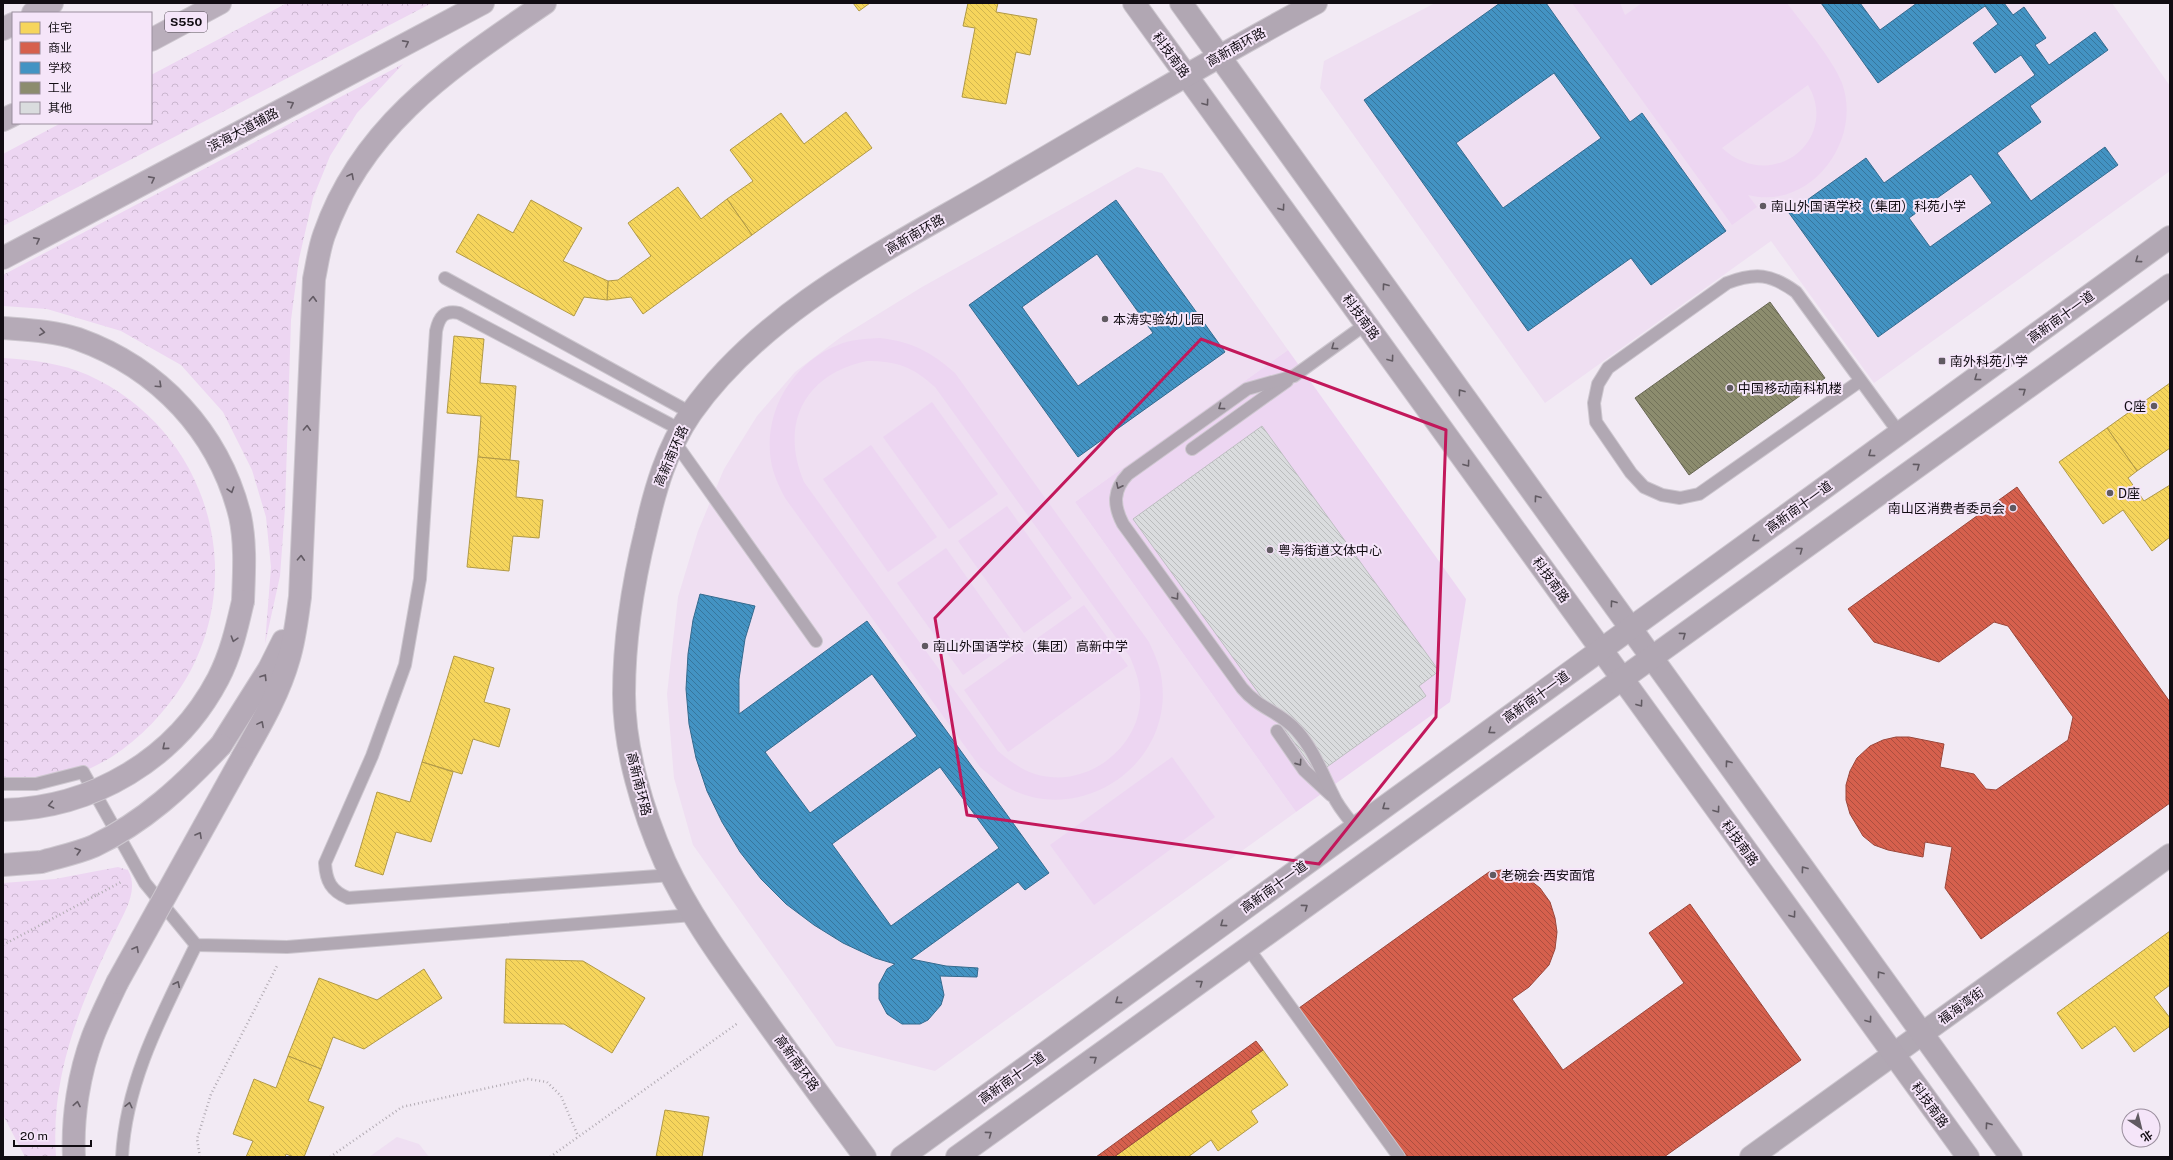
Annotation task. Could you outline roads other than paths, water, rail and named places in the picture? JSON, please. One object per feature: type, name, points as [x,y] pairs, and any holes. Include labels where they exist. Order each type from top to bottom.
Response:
[{"type":"highway","points":[[35,12],[52,3]]},
{"type":"highway","name":"S550","points":[[152,39],[220,3]]},
{"type":"highway","points":[[3,29],[12,24]]},
{"type":"highway","points":[[3,120],[12,116]]},
{"type":"main road","name":"滨海大道辅路","points":[[3,258],[483,3]]},
{"type":"main road","points":[[74,1157],[75,1113],[93,1036],[117,983],[242,758],[278,688],[289,658],[296,628],[300,597],[314,279],[323,236],[339,199],[358,164],[385,129],[417,98],[458,64],[545,3]]},
{"type":"main road","points":[[3,328],[42,331],[77,339],[120,358],[154,380],[185,409],[209,441],[225,471],[240,517],[245,559],[243,601],[234,640],[218,678],[197,713],[170,744],[138,769],[106,787],[66,802],[27,809],[3,810]]},
{"type":"main road","points":[[3,865],[41,862],[93,846],[143,817],[187,782],[221,745],[269,669],[288,630],[300,597]]},
{"type":"street","name":"科技南路","points":[[1134,3],[1968,1157]]},
{"type":"street","points":[[1182,3],[2011,1157]]},
{"type":"street","name":"高新南环路","points":[[865,1157],[758,1009],[693,915],[672,875],[646,816],[632,763],[624,697],[626,642],[636,571],[656,488],[682,428],[736,359],[772,326],[816,295],[891,248],[1219,55],[1316,3]]},
{"type":"street","name":"高新南十一道","points":[[902,1157],[2170,238]]},
{"type":"street","points":[[957,1157],[2170,285]]},
{"type":"street","name":"福海湾街","points":[[1751,1157],[2170,855]]},
{"type":"lane","points":[[1860,381],[1699,494],[1680,498],[1662,495],[1644,487],[1631,473],[1596,422],[1594,403],[1595,397],[1598,384],[1608,368],[1727,283],[1744,276],[1763,276],[1781,281],[1796,292],[1900,434]]},
{"type":"lane","points":[[445,278],[682,428],[816,641]]},
{"type":"lane","points":[[672,875],[348,898],[331,888],[326,877],[325,863],[372,756],[405,665],[420,579],[436,331],[438,321],[442,315],[450,312],[459,313],[682,428]]},
{"type":"lane","points":[[1192,449],[1366,324]]},
{"type":"lane","points":[[1294,376],[1247,389],[1128,474],[1121,481],[1117,490],[1116,506],[1123,524],[1249,698],[1290,724],[1305,741],[1319,764],[1333,797]]},
{"type":"lane","points":[[1277,731],[1304,770],[1333,797],[1356,828]]},
{"type":"lane","points":[[3,784],[36,784],[84,772],[145,883],[196,945],[286,947],[693,915]]},
{"type":"lane","points":[[122,1157],[125,1125],[136,1078],[160,1018],[196,945]]},
{"type":"lane","points":[[1248,948],[1398,1157]]},
{"type":"place","name":"南山外国语学校（集团）科苑小学","points":[[1763,206]]},
{"type":"place","name":"本涛实验幼儿园","points":[[1105,319]]},
{"type":"place","name":"南外科苑小学","points":[[1942,361]]},
{"type":"place","name":"中国移动南科机楼","points":[[1730,388]]},
{"type":"place","name":"C座","points":[[2154,406]]},
{"type":"place","name":"D座","points":[[2110,493]]},
{"type":"place","name":"南山区消费者委员会","points":[[2013,508]]},
{"type":"place","name":"粤海街道文体中心","points":[[1270,550]]},
{"type":"place","name":"南山外国语学校（集团）高新中学","points":[[925,646]]},
{"type":"place","name":"老碗会·西安面馆","points":[[1493,875]]}]
